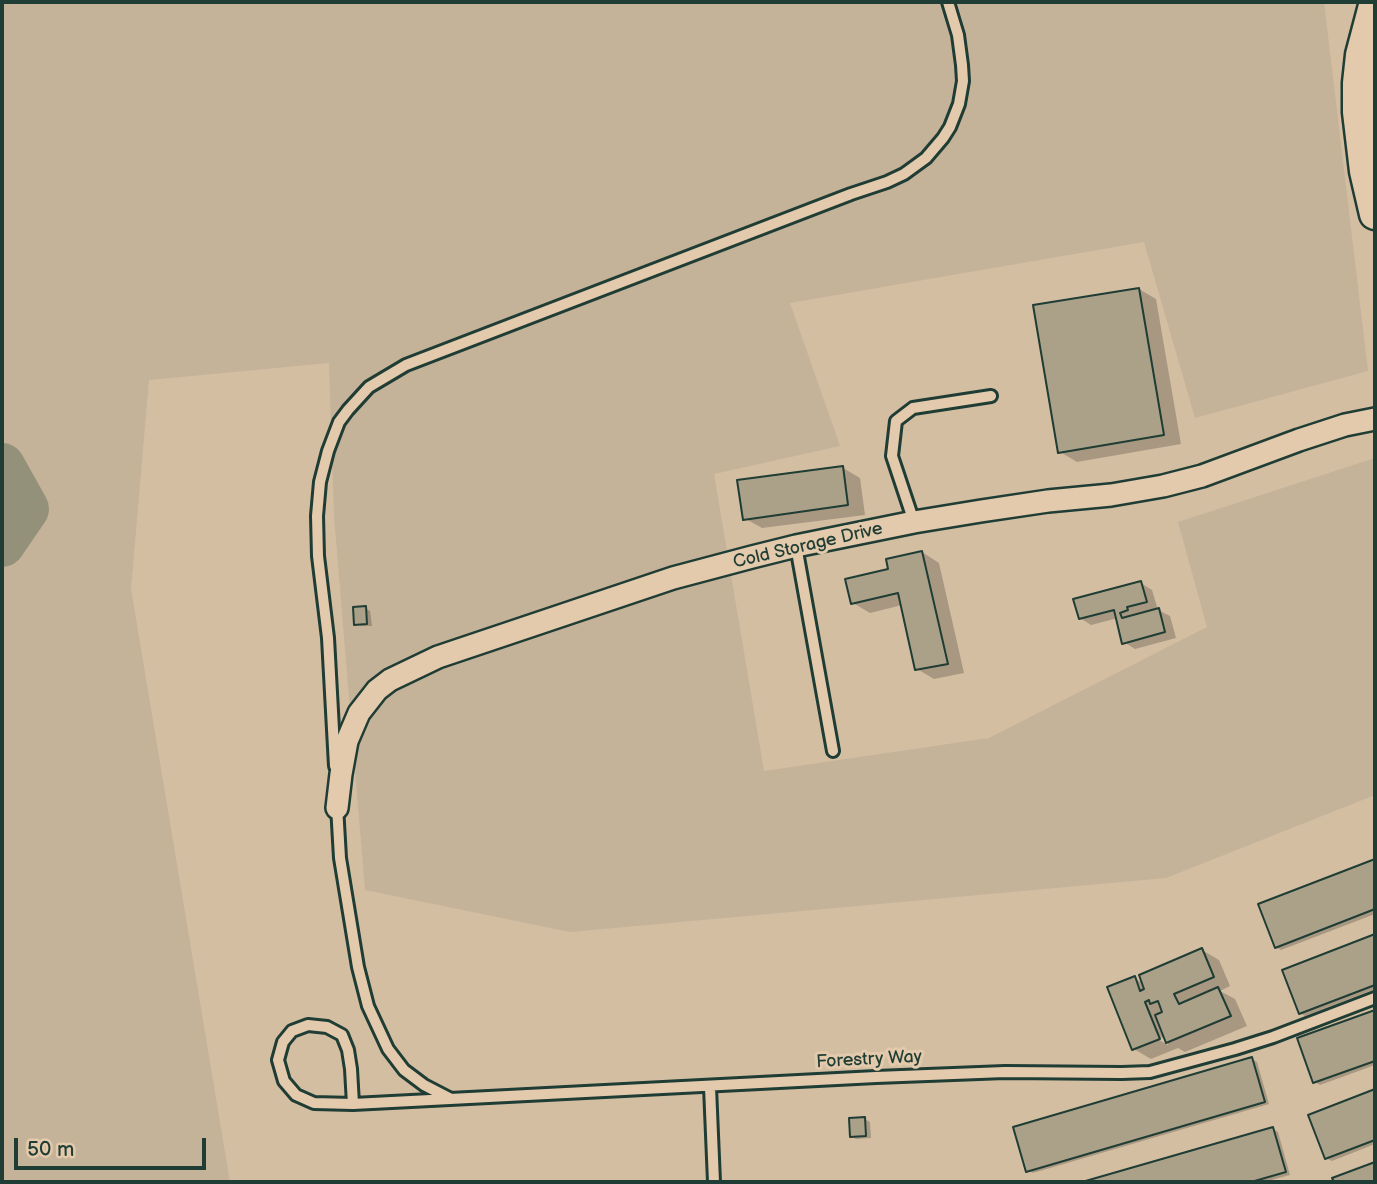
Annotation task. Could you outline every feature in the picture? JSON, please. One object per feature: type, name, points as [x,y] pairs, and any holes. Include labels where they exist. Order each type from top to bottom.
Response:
[{"type":"main road","points":[[1375,2],[1358,83],[1358,112],[1375,214]]},
{"type":"street","name":"Cold Storage Drive","points":[[337,808],[343,757],[352,725],[368,701],[390,680],[438,657],[673,578],[796,546],[914,522],[1173,484],[1345,425],[1375,419]]},
{"type":"lane","points":[[451,1099],[424,1085],[404,1070],[388,1048],[368,1006],[358,967],[340,858],[328,638],[317,556],[320,482],[339,422],[369,387],[406,365],[887,182],[915,167],[943,138],[955,115],[961,92],[962,65],[958,35],[948,2]]},
{"type":"lane","points":[[914,522],[892,456],[896,421],[913,408],[991,396]]},
{"type":"lane","points":[[796,546],[833,751]]},
{"type":"lane","name":"Forestry Way","points":[[353,1104],[348,1050],[341,1035],[327,1027],[308,1024],[292,1031],[283,1042],[278,1060],[284,1081],[296,1095],[314,1103],[353,1104],[994,1072],[1150,1072],[1273,1037],[1375,998]]},
{"type":"lane","points":[[710,1087],[714,1182]]},
{"type":"shaded area","points":[[2,2],[1375,2],[1375,1182],[2,1182]]},
{"type":"shaded area","points":[[2,2],[1324,2],[1368,371],[1195,418],[1144,242],[790,303],[840,446],[714,474],[764,771],[989,738],[1207,627],[1178,522],[1375,458],[1375,795],[1166,878],[570,932],[365,890],[334,516],[329,363],[149,380],[131,589],[230,1182],[2,1182]]},
{"type":"building","points":[[1139,288],[1164,435],[1058,453],[1033,305]]},
{"type":"building","points":[[843,466],[848,505],[743,520],[737,480]]},
{"type":"building","points":[[922,551],[948,664],[915,670],[898,593],[851,604],[845,579],[888,569],[886,559]]},
{"type":"building","points":[[1141,581],[1147,602],[1127,607],[1128,610],[1120,613],[1122,618],[1159,608],[1165,632],[1122,644],[1114,610],[1079,619],[1073,599]]},
{"type":"building","points":[[366,606],[367,624],[354,625],[353,607]]},
{"type":"building","points":[[1375,859],[1375,909],[1275,948],[1258,904]]},
{"type":"building","points":[[1375,934],[1375,985],[1299,1014],[1282,970]]},
{"type":"building","points":[[1202,948],[1214,977],[1174,994],[1179,1004],[1218,987],[1231,1016],[1166,1043],[1155,1015],[1162,1012],[1158,1001],[1150,1004],[1149,1000],[1145,1002],[1160,1039],[1132,1050],[1107,987],[1135,976],[1140,991],[1144,989],[1139,975]]},
{"type":"building","points":[[1375,1010],[1375,1061],[1313,1083],[1297,1038]]},
{"type":"building","points":[[1252,1057],[1265,1102],[1026,1172],[1013,1127]]},
{"type":"building","points":[[1375,1089],[1375,1140],[1325,1159],[1308,1115]]},
{"type":"building","points":[[865,1117],[866,1136],[850,1137],[849,1118]]},
{"type":"building","points":[[1273,1127],[1286,1172],[1251,1182],[1082,1182]]},
{"type":"building","points":[[1375,1162],[1375,1182],[1334,1182],[1332,1178]]},
{"type":"waterway","points":[[2,466],[26,509],[2,544]]}]
